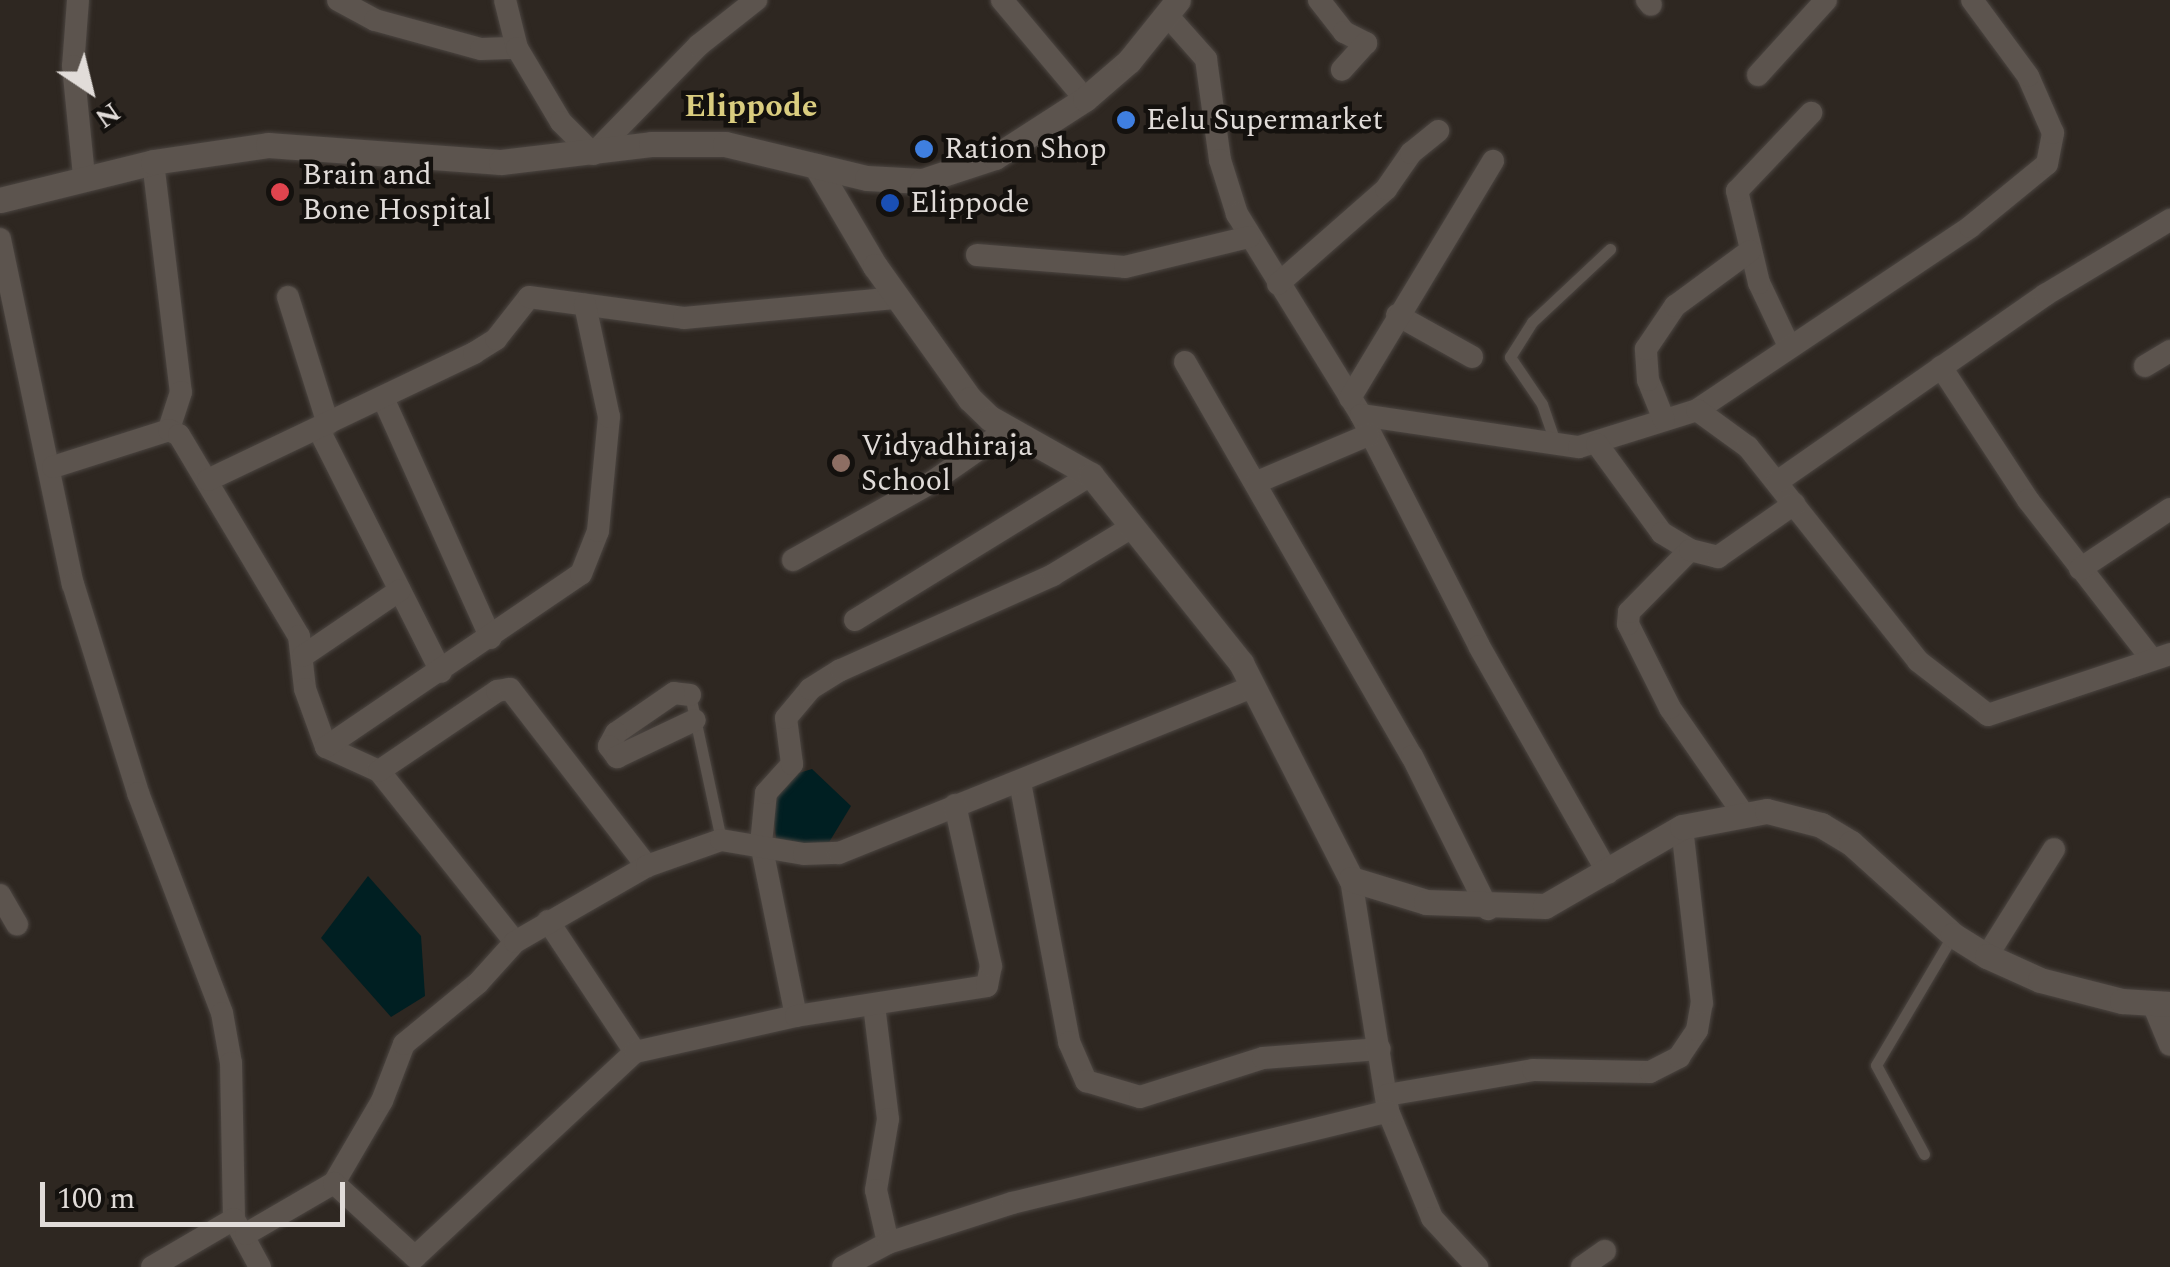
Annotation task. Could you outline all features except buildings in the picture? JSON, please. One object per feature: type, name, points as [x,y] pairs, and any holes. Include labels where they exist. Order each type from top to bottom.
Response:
[{"type":"street","points":[[78,0],[72,66],[84,177]]},
{"type":"street","points":[[338,0],[375,20],[480,50],[518,48]]},
{"type":"street","points":[[505,0],[518,48],[561,122],[593,154]]},
{"type":"street","points":[[593,154],[685,58],[756,0]]},
{"type":"street","points":[[1002,0],[1086,99]]},
{"type":"street","points":[[1319,0],[1344,32],[1366,43],[1342,70]]},
{"type":"street","points":[[1758,75],[1826,0]]},
{"type":"street","points":[[1359,416],[1555,444],[1596,444],[1698,410],[1788,344],[1942,246],[2046,164],[2053,133],[2028,76],[1972,0]]},
{"type":"street","points":[[0,200],[154,162],[268,144],[501,162],[593,154],[650,144],[725,144],[867,178],[922,180],[956,173],[995,158],[1086,99],[1172,8],[1206,60],[1220,160],[1249,236],[1359,416],[1608,873]]},
{"type":"street","points":[[1788,344],[1750,251],[1736,191],[1811,113]]},
{"type":"street","points":[[1278,284],[1386,190],[1412,153],[1438,131]]},
{"type":"street","points":[[1258,482],[1359,416],[1397,315],[1493,160]]},
{"type":"street","points":[[154,162],[181,392],[169,430]]},
{"type":"street","points":[[816,166],[897,298],[970,399],[1008,428],[1090,475],[1254,686],[1351,879],[1387,1103],[1432,1218],[1477,1267]]},
{"type":"street","points":[[843,213],[867,178]]},
{"type":"street","points":[[1777,482],[1941,367],[2170,220]]},
{"type":"street","points":[[977,255],[1125,266],[1249,236]]},
{"type":"street","points":[[0,239],[52,467],[73,584],[112,710],[222,1012],[230,1063],[240,1226],[260,1267]]},
{"type":"street","points":[[1664,420],[1648,380],[1646,349],[1687,294],[1750,251]]},
{"type":"street","points":[[208,480],[383,398],[496,339],[529,296],[684,318],[897,298]]},
{"type":"street","points":[[288,297],[323,426],[441,672]]},
{"type":"street","points":[[326,746],[441,672],[580,574],[598,531],[610,418],[586,305]]},
{"type":"street","points":[[1397,315],[1472,357]]},
{"type":"street","points":[[2146,366],[2170,351]]},
{"type":"street","points":[[1185,362],[1258,482],[1412,756],[1488,908]]},
{"type":"street","points":[[1698,410],[1734,432],[1918,661],[1946,689],[1988,714],[2161,656],[2080,569],[1941,367]]},
{"type":"street","points":[[383,398],[491,638]]},
{"type":"street","points":[[793,560],[932,482],[1008,428]]},
{"type":"street","points":[[52,467],[169,430]]},
{"type":"street","points":[[169,430],[208,480],[299,636],[312,718],[326,746],[379,771],[515,942]]},
{"type":"street","points":[[1596,444],[1662,533],[1690,550],[1718,557],[1794,504]]},
{"type":"street","points":[[854,620],[1090,475]]},
{"type":"street","points":[[2080,569],[2170,509]]},
{"type":"street","points":[[796,1016],[761,844],[766,792],[792,764],[784,724],[810,690],[1053,575],[1132,527]]},
{"type":"street","points":[[1690,550],[1638,598],[1628,624],[1670,708],[1742,812]]},
{"type":"street","points":[[303,656],[400,590]]},
{"type":"street","points":[[152,1267],[334,1183],[382,1100],[404,1044],[478,983],[515,942],[647,866],[721,840],[804,854],[839,853],[1254,686]]},
{"type":"street","points":[[379,771],[497,691],[510,689],[647,866]]},
{"type":"street","points":[[690,694],[674,693],[616,733],[609,746],[617,757],[695,720]]},
{"type":"street","points":[[1020,782],[1069,1042],[1086,1081],[1140,1098],[1263,1058],[1380,1049]]},
{"type":"street","points":[[334,1183],[415,1257],[635,1052],[796,1016],[977,989],[990,980],[956,804]]},
{"type":"street","points":[[1351,879],[1426,902],[1488,908],[1545,906],[1682,828],[1742,812],[1792,816],[1852,843],[1953,935],[1987,956],[2040,980],[2161,1004],[2170,1045]]},
{"type":"street","points":[[843,1267],[888,1243],[1012,1202],[1387,1103],[1533,1070],[1650,1072],[1679,1056],[1697,1030],[1702,1003],[1682,828]]},
{"type":"street","points":[[1987,956],[2054,850]]},
{"type":"street","points":[[0,895],[18,924]]},
{"type":"street","points":[[548,920],[635,1052]]},
{"type":"street","points":[[874,1005],[888,1119],[876,1190],[888,1243]]},
{"type":"street","points":[[1582,1267],[1604,1251]]},
{"type":"lane","points":[[1555,444],[1542,404],[1510,357],[1532,322],[1610,249]]},
{"type":"lane","points":[[690,694],[721,840]]},
{"type":"lane","points":[[1924,1154],[1876,1064],[1953,935]]},
{"type":"water","points":[[812,769],[851,806],[828,844],[777,845],[771,796],[789,776]]},
{"type":"water","points":[[368,876],[421,936],[425,996],[391,1017],[321,938]]},
{"type":"place","name":"Eelu Supermarket","points":[[1126,120]]},
{"type":"place","name":"Ration Shop","points":[[924,149]]},
{"type":"place","name":"Brain and Bone Hospital","points":[[280,192]]},
{"type":"place","name":"Elippode","points":[[890,203]]},
{"type":"place","name":"Vidyadhiraja School","points":[[841,463]]},
{"type":"district","name":"Elippode","points":[[751,107]]}]
